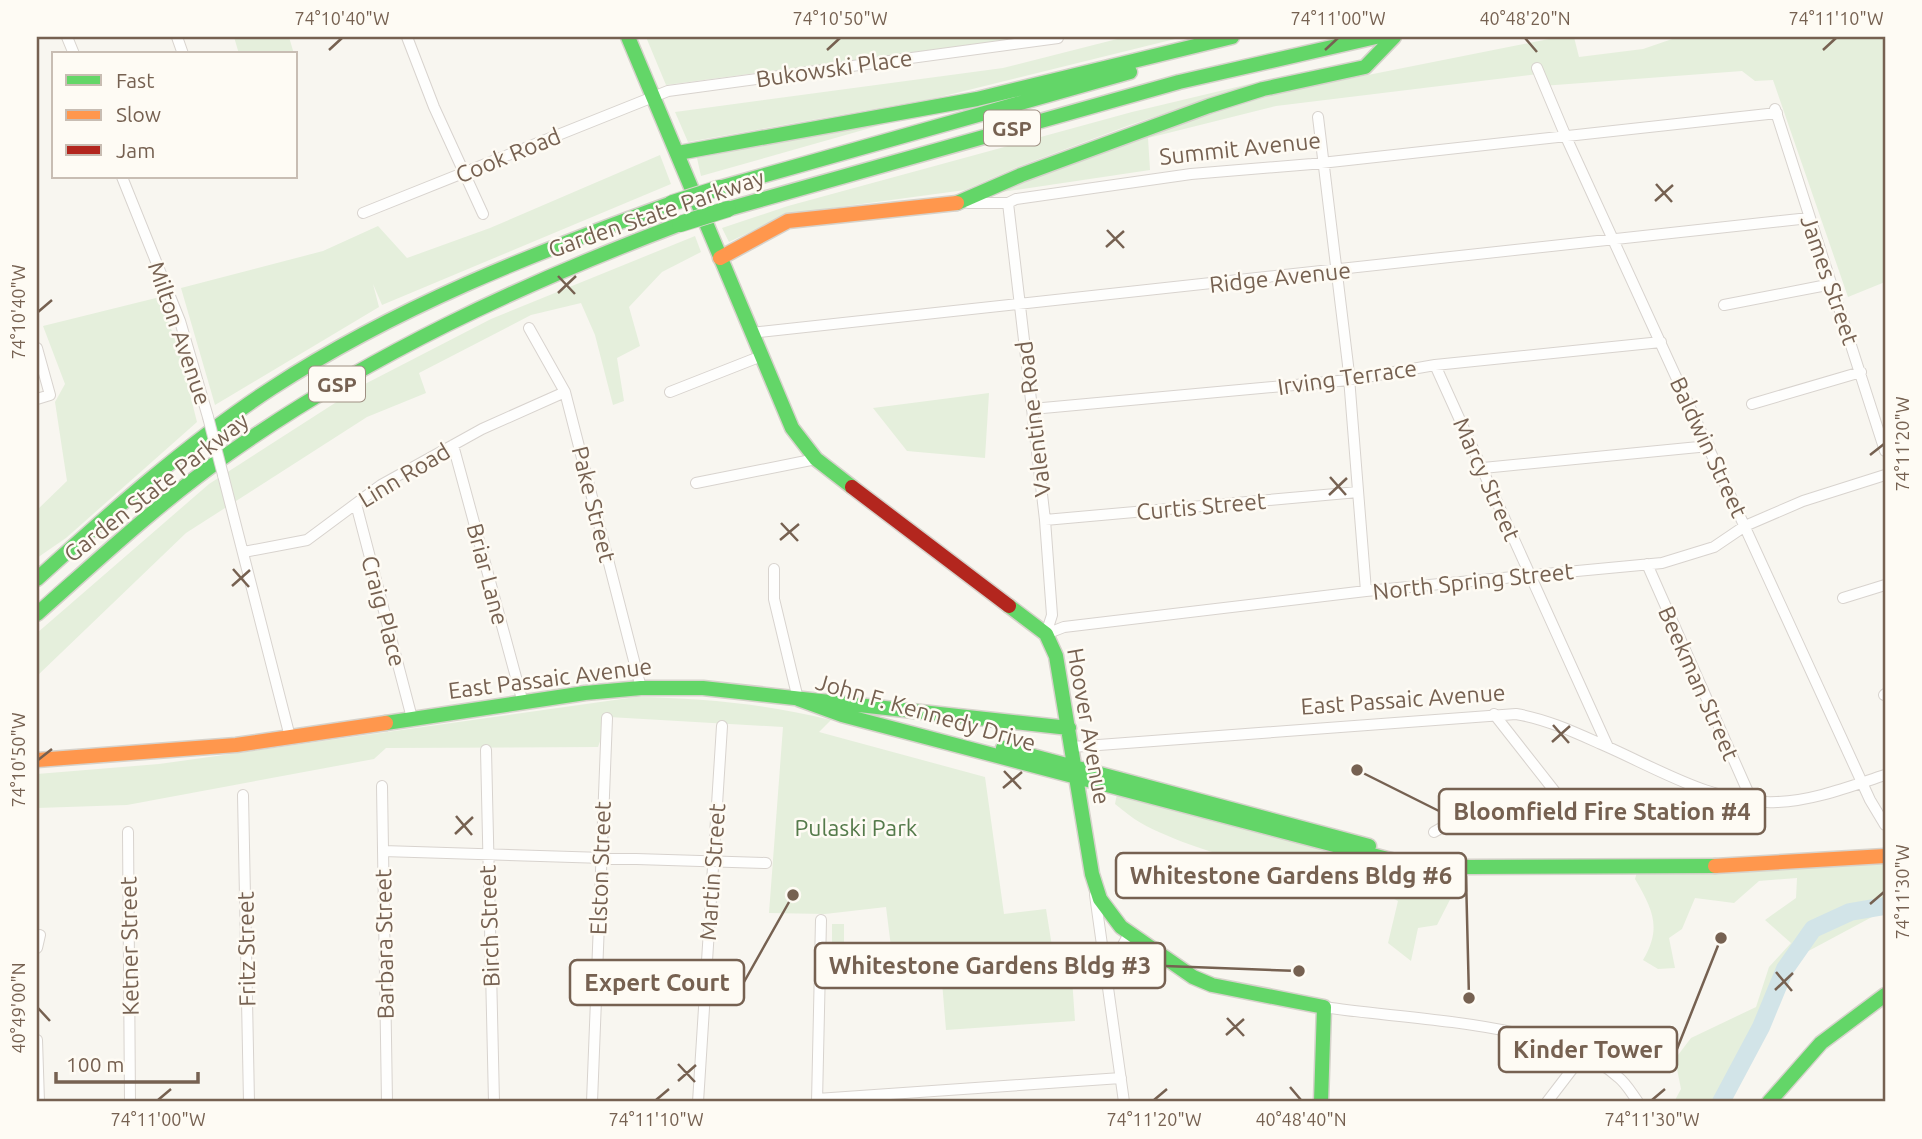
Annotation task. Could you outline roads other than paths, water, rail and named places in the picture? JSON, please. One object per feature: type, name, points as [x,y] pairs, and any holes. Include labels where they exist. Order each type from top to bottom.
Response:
[{"type":"main road","name":"Hoover Avenue","points":[[628,37],[652,98],[678,153],[783,414],[816,459],[1046,634],[1056,656],[1092,874],[1107,910],[1129,934],[1202,982],[1324,1007]]},
{"type":"main road","points":[[678,153],[977,99],[1232,37]]},
{"type":"main road","name":"Garden State Parkway","points":[[37,579],[217,426],[334,351],[461,287],[672,203],[1105,80],[1232,37]]},
{"type":"main road","name":"Garden State Parkway","points":[[37,614],[120,540],[226,456],[342,380],[402,346],[526,284],[680,224],[728,209],[1179,82],[1376,37]]},
{"type":"main road","points":[[957,203],[1021,175],[1209,106],[1263,89],[1365,67],[1394,37]]},
{"type":"main road","name":"Summit Avenue","points":[[720,258],[788,221],[957,203]]},
{"type":"main road","name":"East Passaic Avenue","points":[[37,760],[168,753],[641,688],[703,688],[798,699],[843,701],[1044,727],[1069,727]]},
{"type":"main road","name":"John F. Kennedy Drive","points":[[798,699],[841,706],[1368,856],[1422,865],[1733,866],[1885,856]]},
{"type":"main road","name":"John F. Kennedy Drive","points":[[1076,773],[1423,857],[1733,857],[1885,847]]},
{"type":"main road","points":[[1769,1102],[1785,1080],[1835,1031],[1885,995]]},
{"type":"main road","points":[[1321,1102],[1324,1007]]},
{"type":"street","points":[[407,37],[434,107],[484,214]]},
{"type":"street","name":"Bukowski Place","points":[[652,98],[688,88],[1058,38]]},
{"type":"street","name":"Baldwin Street","points":[[1537,68],[1566,137],[1862,783],[1885,825]]},
{"type":"street","name":"Cook Road","points":[[363,213],[652,98]]},
{"type":"street","name":"Summit Avenue","points":[[957,203],[1008,203],[1017,199],[1191,174],[1566,137],[1776,111]]},
{"type":"street","name":"James Street","points":[[1776,111],[1885,451]]},
{"type":"street","points":[[1318,117],[1349,380],[1366,591]]},
{"type":"street","name":"Milton Avenue","points":[[122,178],[180,321],[244,552],[290,737]]},
{"type":"street","name":"Valentine Road","points":[[1008,203],[1045,520],[1052,615],[1046,634]]},
{"type":"street","name":"Ridge Avenue","points":[[751,333],[1335,271],[1613,237],[1809,218]]},
{"type":"street","points":[[1724,305],[1832,284]]},
{"type":"street","name":"Pake Street","points":[[529,328],[565,392],[641,688]]},
{"type":"street","name":"Irving Terrace","points":[[1032,409],[1349,380],[1435,365],[1661,342]]},
{"type":"street","points":[[37,348],[50,395],[37,399]]},
{"type":"street","points":[[670,391],[759,357]]},
{"type":"street","name":"Marcy Street","points":[[1435,365],[1608,747]]},
{"type":"street","points":[[1752,404],[1861,372]]},
{"type":"street","name":"Linn Road","points":[[244,552],[307,540],[381,485],[453,445],[565,392]]},
{"type":"street","name":"Briar Lane","points":[[453,445],[523,703]]},
{"type":"street","points":[[1483,468],[1709,446]]},
{"type":"street","points":[[696,483],[816,459]]},
{"type":"street","name":"North Spring Street","points":[[1046,634],[1065,627],[1366,591],[1685,558],[1714,547],[1745,526],[1803,501],[1885,475]]},
{"type":"street","name":"Curtis Street","points":[[1045,520],[1358,492]]},
{"type":"street","name":"Craig Place","points":[[356,504],[412,718]]},
{"type":"street","name":"Beekman Street","points":[[1647,564],[1752,802]]},
{"type":"street","points":[[774,569],[774,599],[798,699]]},
{"type":"street","points":[[1843,598],[1885,585]]},
{"type":"street","points":[[1434,832],[1450,823],[1546,813],[1554,809],[1558,801],[1556,793],[1494,715]]},
{"type":"street","name":"East Passaic Avenue","points":[[1072,747],[1494,715],[1533,716],[1707,791],[1752,802],[1778,802],[1862,783],[1885,775]]},
{"type":"street","name":"Elston Street","points":[[592,1102],[607,718]]},
{"type":"street","name":"Martin Street","points":[[698,1102],[711,861],[722,726]]},
{"type":"street","name":"Birch Street","points":[[486,750],[494,1102]]},
{"type":"street","name":"Barbara Street","points":[[382,786],[387,1102]]},
{"type":"street","name":"Fritz Street","points":[[243,795],[249,1102]]},
{"type":"street","name":"Ketner Street","points":[[128,832],[130,1102]]},
{"type":"street","points":[[383,851],[766,863]]},
{"type":"street","points":[[1092,874],[1107,965],[1124,1102]]},
{"type":"street","points":[[821,920],[817,1100],[1121,1078]]},
{"type":"street","points":[[37,948],[40,934]]},
{"type":"street","points":[[820,981],[1107,965],[1113,963],[1129,934]]},
{"type":"street","name":"Hoover Avenue","points":[[1324,1007],[1499,1029],[1532,1036],[1583,1055],[1618,1076],[1638,1102]]},
{"type":"street","points":[[37,1040],[39,1102]]},
{"type":"street","points":[[1547,1102],[1583,1055]]},
{"type":"waterway","points":[[1721,1102],[1761,1027],[1785,969],[1813,929],[1850,912],[1885,906]]},
{"type":"place","name":"Bloomfield Fire Station #4","points":[[1357,770]]},
{"type":"place","name":"Expert Court","points":[[793,895]]},
{"type":"place","name":"Kinder Tower","points":[[1721,938]]},
{"type":"place","name":"Whitestone Gardens Bldg #3","points":[[1299,971]]},
{"type":"place","name":"Whitestone Gardens Bldg #6","points":[[1469,998]]},
{"type":"park label","name":"Pulaski Park","points":[[856,827]]}]
